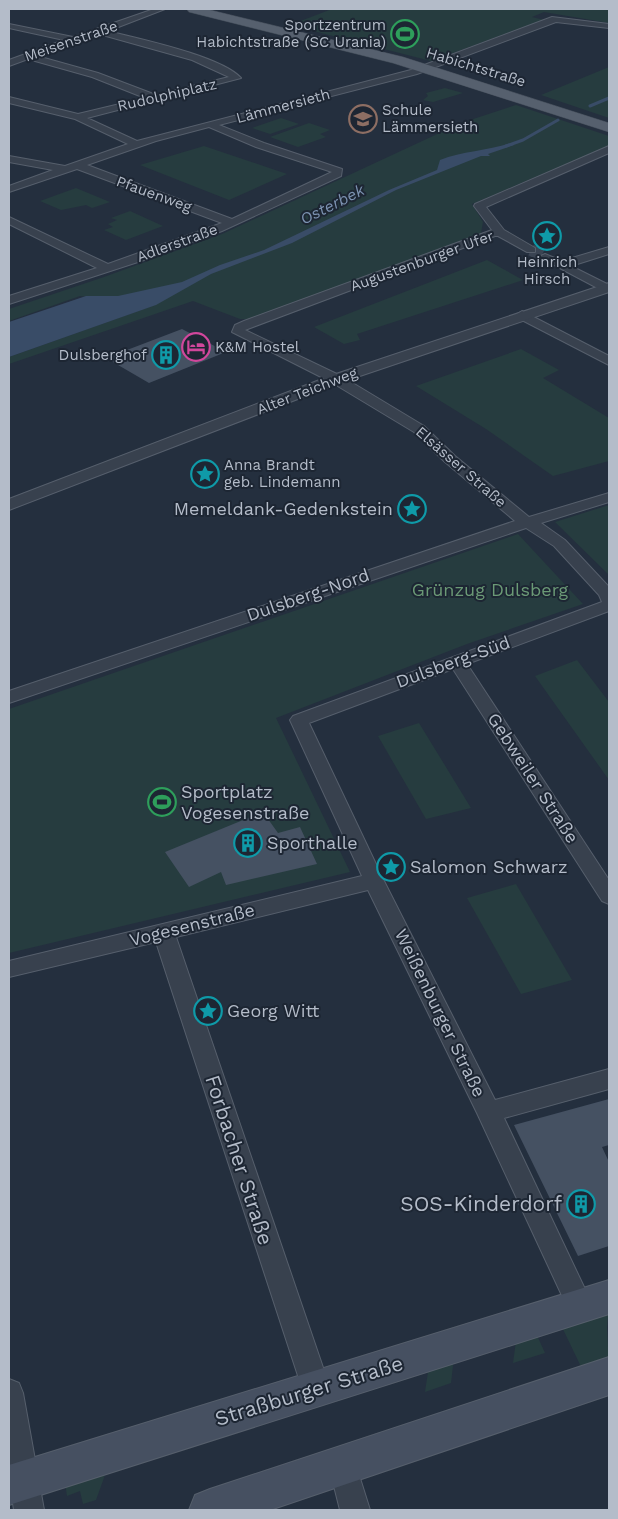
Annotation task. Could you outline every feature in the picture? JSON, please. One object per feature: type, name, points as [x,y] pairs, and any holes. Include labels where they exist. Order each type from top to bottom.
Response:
[{"type":"main road","name":"Habichtstraße","points":[[193,9],[316,38],[424,68],[609,128]]},
{"type":"main road","name":"Straßburger Straße","points":[[21,1492],[316,1388],[594,1302]]},
{"type":"main road","points":[[210,1510],[609,1376]]},
{"type":"street","name":"Meisenstraße","points":[[9,63],[161,9]]},
{"type":"street","name":"Lämmersieth","points":[[9,189],[136,144],[424,68],[555,18],[609,26]]},
{"type":"street","points":[[9,26],[74,40]]},
{"type":"street","name":"Rudolphiplatz","points":[[78,117],[236,78],[233,74],[169,50],[99,31]]},
{"type":"street","points":[[27,56],[103,78],[155,98]]},
{"type":"street","points":[[9,100],[78,117]]},
{"type":"street","name":"Rudolphiplatz","points":[[100,111],[117,120]]},
{"type":"street","name":"Rudolphiplatz","points":[[78,117],[136,144]]},
{"type":"street","points":[[211,125],[260,145],[338,171]]},
{"type":"street","name":"Rudolphiplatz","points":[[135,130],[152,140]]},
{"type":"street","name":"Augustenburger Ufer","points":[[500,232],[479,206],[609,149]]},
{"type":"street","points":[[9,159],[66,169]]},
{"type":"street","name":"Pfauenweg","points":[[77,165],[231,223]]},
{"type":"street","name":"Adlerstraße","points":[[9,300],[145,256],[231,223],[336,176],[338,171]]},
{"type":"street","points":[[9,220],[107,268]]},
{"type":"street","points":[[500,232],[531,250]]},
{"type":"street","name":"Augustenburger Ufer","points":[[243,328],[493,233],[500,232]]},
{"type":"street","points":[[562,265],[609,250]]},
{"type":"street","points":[[545,257],[607,288]]},
{"type":"street","name":"Alter Teichweg","points":[[9,505],[336,379],[607,288]]},
{"type":"street","points":[[522,315],[609,361]]},
{"type":"street","name":"Elsässer Straße","points":[[243,328],[336,379],[419,429],[450,459],[526,522],[538,526],[554,538],[607,594],[609,601]]},
{"type":"street","name":"Dulsberg-Nord","points":[[9,697],[140,651],[526,522],[609,497]]},
{"type":"street","name":"Dulsberg-Süd","points":[[299,720],[456,660],[609,605]]},
{"type":"street","name":"Gebweiler Straße","points":[[456,660],[609,896]]},
{"type":"street","name":"Weißenburger Straße","points":[[299,720],[374,881],[489,1112],[594,1302]]},
{"type":"street","name":"Vogesenstraße","points":[[9,969],[374,881]]},
{"type":"street","name":"Forbacher Straße","points":[[163,931],[316,1388]]},
{"type":"street","points":[[489,1112],[609,1079]]},
{"type":"street","points":[[9,1393],[21,1492]]},
{"type":"street","points":[[343,1466],[355,1510]]},
{"type":"green space","points":[[332,9],[609,9],[609,23],[544,12],[532,17],[544,20],[431,61],[290,25]]},
{"type":"green space","points":[[609,67],[609,118],[541,95]]},
{"type":"green space","points":[[445,88],[463,93],[433,102],[423,100],[428,96],[426,93]]},
{"type":"green space","points":[[516,105],[609,136],[609,146],[472,204],[483,222],[481,233],[278,311],[249,319],[240,319],[193,301],[9,364],[9,357],[155,305],[80,296],[9,321],[9,309],[222,234],[461,123]]},
{"type":"green space","points":[[281,118],[299,124],[270,134],[252,128]]},
{"type":"green space","points":[[309,123],[330,130],[320,134],[326,137],[298,147],[270,137]]},
{"type":"green space","points":[[204,146],[287,174],[229,200],[140,165]]},
{"type":"green space","points":[[76,188],[110,202],[92,208],[86,205],[61,210],[40,201]]},
{"type":"green space","points":[[130,211],[163,226],[126,240],[104,230],[113,227],[108,224],[117,220],[111,218]]},
{"type":"green space","points":[[487,260],[523,280],[357,334],[360,340],[344,344],[314,327]]},
{"type":"green space","points":[[521,349],[559,370],[543,378],[609,418],[609,461],[553,476],[486,429],[416,386]]},
{"type":"green space","points":[[609,505],[609,575],[555,522]]},
{"type":"green space","name":"Sportplatz Vogesenstraße","points":[[518,534],[583,604],[467,644],[276,718],[350,872],[9,953],[9,709]]},
{"type":"green space","points":[[577,660],[609,702],[609,780],[535,676]]},
{"type":"green space","points":[[419,723],[471,808],[426,819],[378,736]]},
{"type":"green space","points":[[516,884],[572,980],[521,994],[467,898]]},
{"type":"green space","points":[[609,1307],[607,1327],[609,1367],[585,1375],[560,1323]]},
{"type":"green space","points":[[535,1331],[545,1353],[513,1363],[516,1341]]},
{"type":"green space","points":[[454,1357],[451,1383],[425,1392],[429,1365]]},
{"type":"green space","points":[[100,1472],[105,1475],[96,1500],[83,1504],[80,1491],[67,1496],[65,1483]]},
{"type":"water","points":[[511,143],[514,145],[488,154],[490,156],[481,156],[396,190],[292,243],[211,274],[156,305],[9,357],[9,322],[86,296],[118,296],[182,282],[220,265],[264,250],[389,190],[437,170],[440,160]]},
{"type":"building","name":"Dulsberghof","points":[[182,329],[226,352],[149,383],[106,358]]},
{"type":"building","name":"Sporthalle","points":[[263,812],[278,833],[300,827],[317,864],[226,885],[221,872],[189,887],[165,852]]},
{"type":"building","name":"SOS-Kinderdorf","points":[[609,1099],[609,1145],[602,1147],[609,1162],[609,1246],[578,1256],[514,1125]]},
{"type":"waterway","name":"Osterbek","points":[[590,106],[609,98]]},
{"type":"waterway","name":"Osterbek","points":[[506,146],[523,140],[558,120]]},
{"type":"tunnel","points":[[531,250],[545,257]]},
{"type":"place","name":"Sportzentrum Habichtstraße (SC Urania)","points":[[405,34]]},
{"type":"place","name":"Schule Lämmersieth","points":[[363,119]]},
{"type":"place","name":"Heinrich Hirsch","points":[[547,236]]},
{"type":"place","name":"K&M Hostel","points":[[196,347]]},
{"type":"place","name":"Dulsberghof","points":[[166,355]]},
{"type":"place","name":"Anna Brandt geb. Lindemann","points":[[205,474]]},
{"type":"place","name":"Memeldank-Gedenkstein","points":[[412,509]]},
{"type":"place","name":"Sportplatz Vogesenstraße","points":[[162,802]]},
{"type":"place","name":"Sporthalle","points":[[248,843]]},
{"type":"place","name":"Salomon Schwarz","points":[[391,867]]},
{"type":"place","name":"Georg Witt","points":[[208,1011]]},
{"type":"place","name":"SOS-Kinderdorf","points":[[581,1204]]},
{"type":"park label","name":"Grünzug Dulsberg","points":[[490,590]]}]
